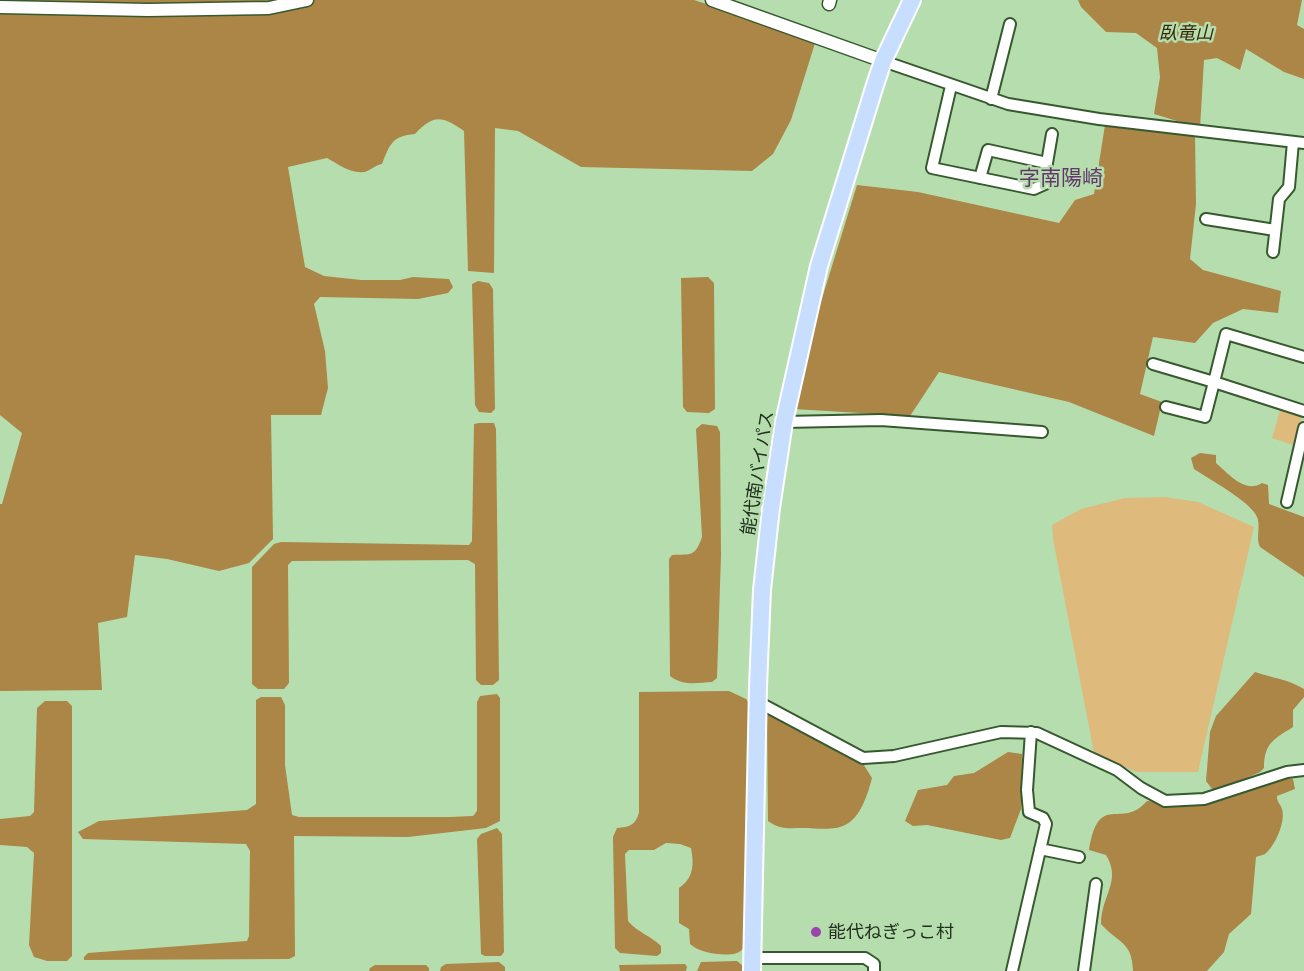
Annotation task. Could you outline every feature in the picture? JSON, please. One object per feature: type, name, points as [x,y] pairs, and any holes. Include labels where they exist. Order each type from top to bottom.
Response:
[{"type":"highway","name":"能代南バイパス","points":[[752,965],[762,590],[784,422],[819,266],[884,61],[912,0]]},
{"type":"street","points":[[0,7],[148,10],[269,8],[307,0]]},
{"type":"street","points":[[718,1],[951,86],[1008,104],[1099,119],[1299,143],[1289,187],[1279,199],[1273,252]]},
{"type":"street","points":[[991,99],[1010,24]]},
{"type":"street","points":[[951,86],[932,168],[1034,189],[1045,184],[1052,134]]},
{"type":"street","points":[[980,177],[988,150],[1047,163]]},
{"type":"street","points":[[1206,219],[1275,230]]},
{"type":"street","points":[[1166,407],[1205,417],[1226,334],[1304,357]]},
{"type":"street","points":[[1153,364],[1304,411]]},
{"type":"street","points":[[784,422],[881,420],[1042,432]]},
{"type":"street","points":[[1287,502],[1300,461],[1304,428]]},
{"type":"street","points":[[758,702],[863,758],[894,756],[1001,732],[1031,732],[1117,770],[1141,788],[1165,801],[1204,799],[1287,772],[1304,770]]},
{"type":"street","points":[[1012,971],[1046,824],[1043,818],[1029,812],[1031,732]]},
{"type":"street","points":[[1040,849],[1079,857]]},
{"type":"street","points":[[1084,971],[1096,884]]},
{"type":"street","points":[[752,965],[866,957],[874,964],[873,971]]},
{"type":"shaded area","points":[[1281,407],[1303,414],[1293,445],[1272,438]]},
{"type":"shaded area","points":[[1165,497],[1198,502],[1254,527],[1198,772],[1136,772],[1094,753],[1053,539],[1052,525],[1081,509],[1125,498]]},
{"type":"green space","points":[[0,0],[694,0],[816,40],[791,120],[773,154],[752,171],[581,167],[518,131],[495,128],[494,273],[468,271],[464,131],[450,122],[433,120],[415,134],[397,139],[390,146],[382,164],[366,171],[349,170],[327,158],[288,167],[305,267],[324,276],[361,280],[400,280],[413,277],[449,279],[453,287],[448,293],[418,299],[320,297],[314,304],[325,351],[328,388],[321,415],[271,415],[273,539],[249,563],[219,571],[167,559],[135,555],[127,617],[98,623],[102,690],[0,691],[0,504],[2,504],[22,433],[0,415]]},
{"type":"green space","name":"臥竜山","points":[[1078,0],[1302,0],[1297,25],[1304,29],[1304,79],[1284,72],[1246,49],[1240,70],[1217,58],[1204,60],[1200,128],[1154,114],[1160,77],[1157,48],[1136,33],[1106,32],[1081,7]]},
{"type":"green space","points":[[1106,119],[1195,133],[1196,204],[1190,259],[1203,270],[1281,291],[1278,313],[1243,309],[1213,323],[1195,343],[1153,337],[1140,394],[1162,402],[1154,436],[1069,402],[939,372],[910,416],[794,409],[820,305],[857,185],[918,192],[1059,223],[1075,200],[1094,194]]},
{"type":"green space","points":[[708,277],[714,283],[715,409],[709,413],[687,412],[683,407],[681,278]]},
{"type":"green space","points":[[478,281],[489,283],[493,289],[495,409],[491,413],[479,412],[475,405],[472,284]]},
{"type":"green space","points":[[494,423],[496,429],[499,680],[493,685],[481,685],[476,680],[475,564],[468,560],[292,561],[288,565],[289,683],[284,689],[258,689],[252,684],[252,567],[274,544],[281,542],[469,545],[472,541],[474,424]]},
{"type":"green space","points":[[702,424],[717,426],[720,432],[721,555],[717,678],[712,682],[690,683],[670,676],[669,559],[672,555],[684,555],[695,551],[702,537],[696,429]]},
{"type":"green space","points":[[1200,453],[1216,455],[1216,463],[1243,484],[1268,485],[1269,504],[1304,517],[1304,577],[1260,547],[1258,519],[1252,509],[1194,469],[1191,458]]},
{"type":"green space","points":[[1255,672],[1304,689],[1304,697],[1293,710],[1293,727],[1280,735],[1268,747],[1264,768],[1260,772],[1222,789],[1212,789],[1206,781],[1210,732],[1216,716]]},
{"type":"green space","points":[[729,691],[746,699],[750,704],[745,945],[739,952],[726,955],[706,952],[690,944],[689,929],[679,923],[679,888],[688,880],[692,870],[691,848],[666,843],[654,850],[629,850],[625,854],[628,921],[661,946],[661,953],[657,956],[620,953],[615,948],[613,837],[617,828],[634,823],[639,812],[639,692]]},
{"type":"green space","points":[[497,694],[500,698],[500,821],[486,828],[408,837],[294,836],[295,956],[289,959],[84,960],[88,953],[247,941],[249,936],[250,851],[246,844],[83,839],[78,832],[99,821],[247,810],[256,804],[256,700],[261,697],[281,697],[285,705],[285,765],[292,815],[299,817],[450,817],[473,816],[477,811],[477,702],[480,696]]},
{"type":"green space","points":[[45,701],[67,701],[72,706],[72,956],[67,961],[47,961],[34,957],[29,945],[34,853],[27,847],[0,845],[0,819],[30,816],[34,812],[37,708]]},
{"type":"green space","points":[[772,714],[862,762],[872,778],[860,811],[851,822],[841,827],[825,829],[785,828],[768,821],[767,715]]},
{"type":"green space","points":[[1008,752],[1022,754],[1021,809],[1010,838],[1001,840],[927,825],[913,826],[905,821],[918,790],[947,785],[954,776],[974,773]]},
{"type":"green space","points":[[1286,778],[1293,779],[1295,789],[1277,796],[1282,809],[1282,820],[1279,833],[1272,845],[1265,854],[1256,857],[1251,914],[1229,934],[1224,952],[1207,971],[1133,971],[1127,948],[1101,924],[1112,873],[1106,855],[1089,850],[1093,832],[1099,821],[1112,814],[1128,813],[1147,801],[1180,805],[1198,804]]},
{"type":"green space","points":[[497,828],[502,834],[504,952],[501,956],[485,956],[481,954],[477,839],[481,834]]},
{"type":"green space","points":[[737,961],[743,966],[743,971],[697,971],[701,962]]},
{"type":"green space","points":[[499,962],[505,967],[505,971],[440,971],[441,967],[446,964]]},
{"type":"green space","points":[[685,964],[686,971],[620,971],[619,965]]},
{"type":"green space","points":[[375,965],[426,965],[429,971],[369,971]]},
{"type":"place","name":"能代ねぎっこ村","points":[[816,932]]},
{"type":"district","name":"字南陽崎","points":[[1061,179]]}]
